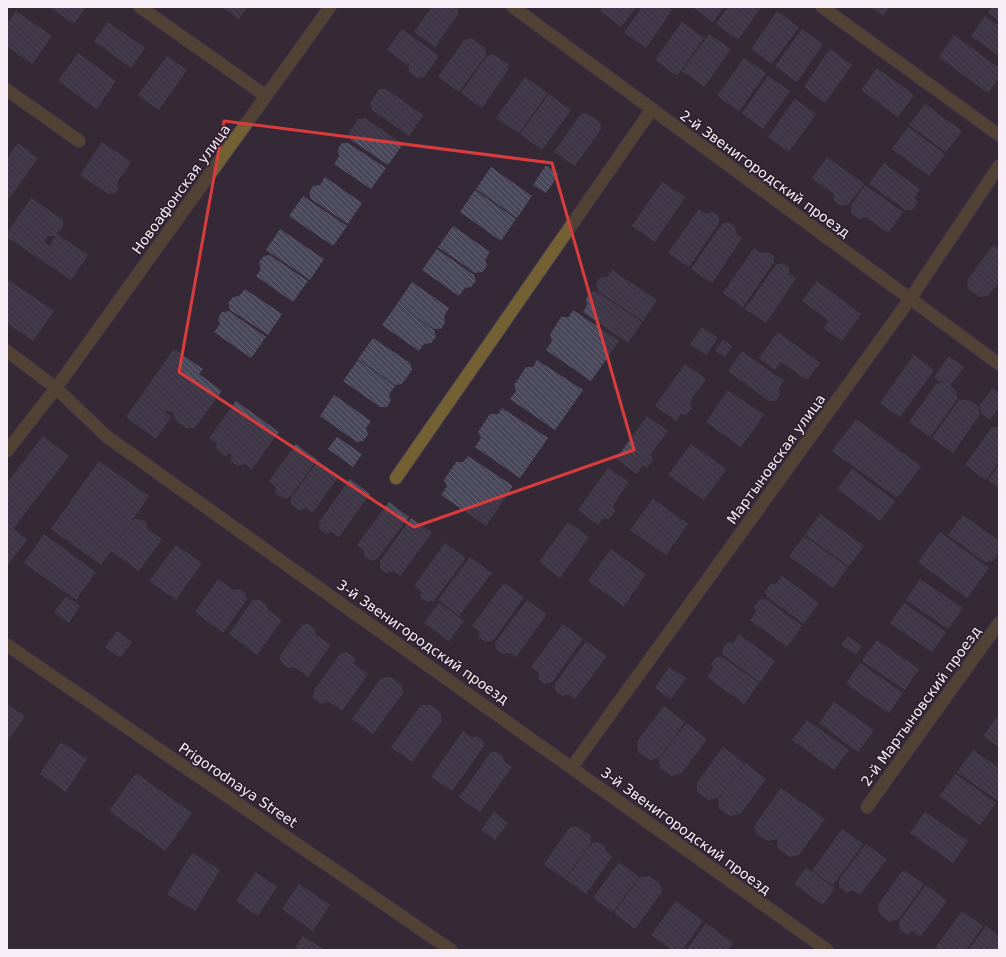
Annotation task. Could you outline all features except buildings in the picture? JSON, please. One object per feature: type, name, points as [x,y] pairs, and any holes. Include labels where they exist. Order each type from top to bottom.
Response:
[{"type":"street","points":[[140,7],[266,96]]},
{"type":"street","name":"Новоафонская улица","points":[[7,451],[56,388],[330,7]]},
{"type":"street","name":"2-й Звенигородский проезд","points":[[513,7],[999,364]]},
{"type":"street","points":[[822,7],[999,135]]},
{"type":"street","points":[[7,90],[79,141]]},
{"type":"street","points":[[396,478],[652,109]]},
{"type":"street","name":"Мартыновская улица","points":[[572,767],[910,299],[999,166]]},
{"type":"street","name":"3-й Звенигородский проезд","points":[[7,351],[56,388],[106,436],[827,950]]},
{"type":"street","name":"2-й Мартыновский проезд","points":[[867,807],[999,623]]},
{"type":"street","name":"Prigorodnaya Street","points":[[7,645],[451,950]]},
{"type":"highlighted area","points":[[224,121],[552,163],[634,450],[414,527],[179,372]]}]
